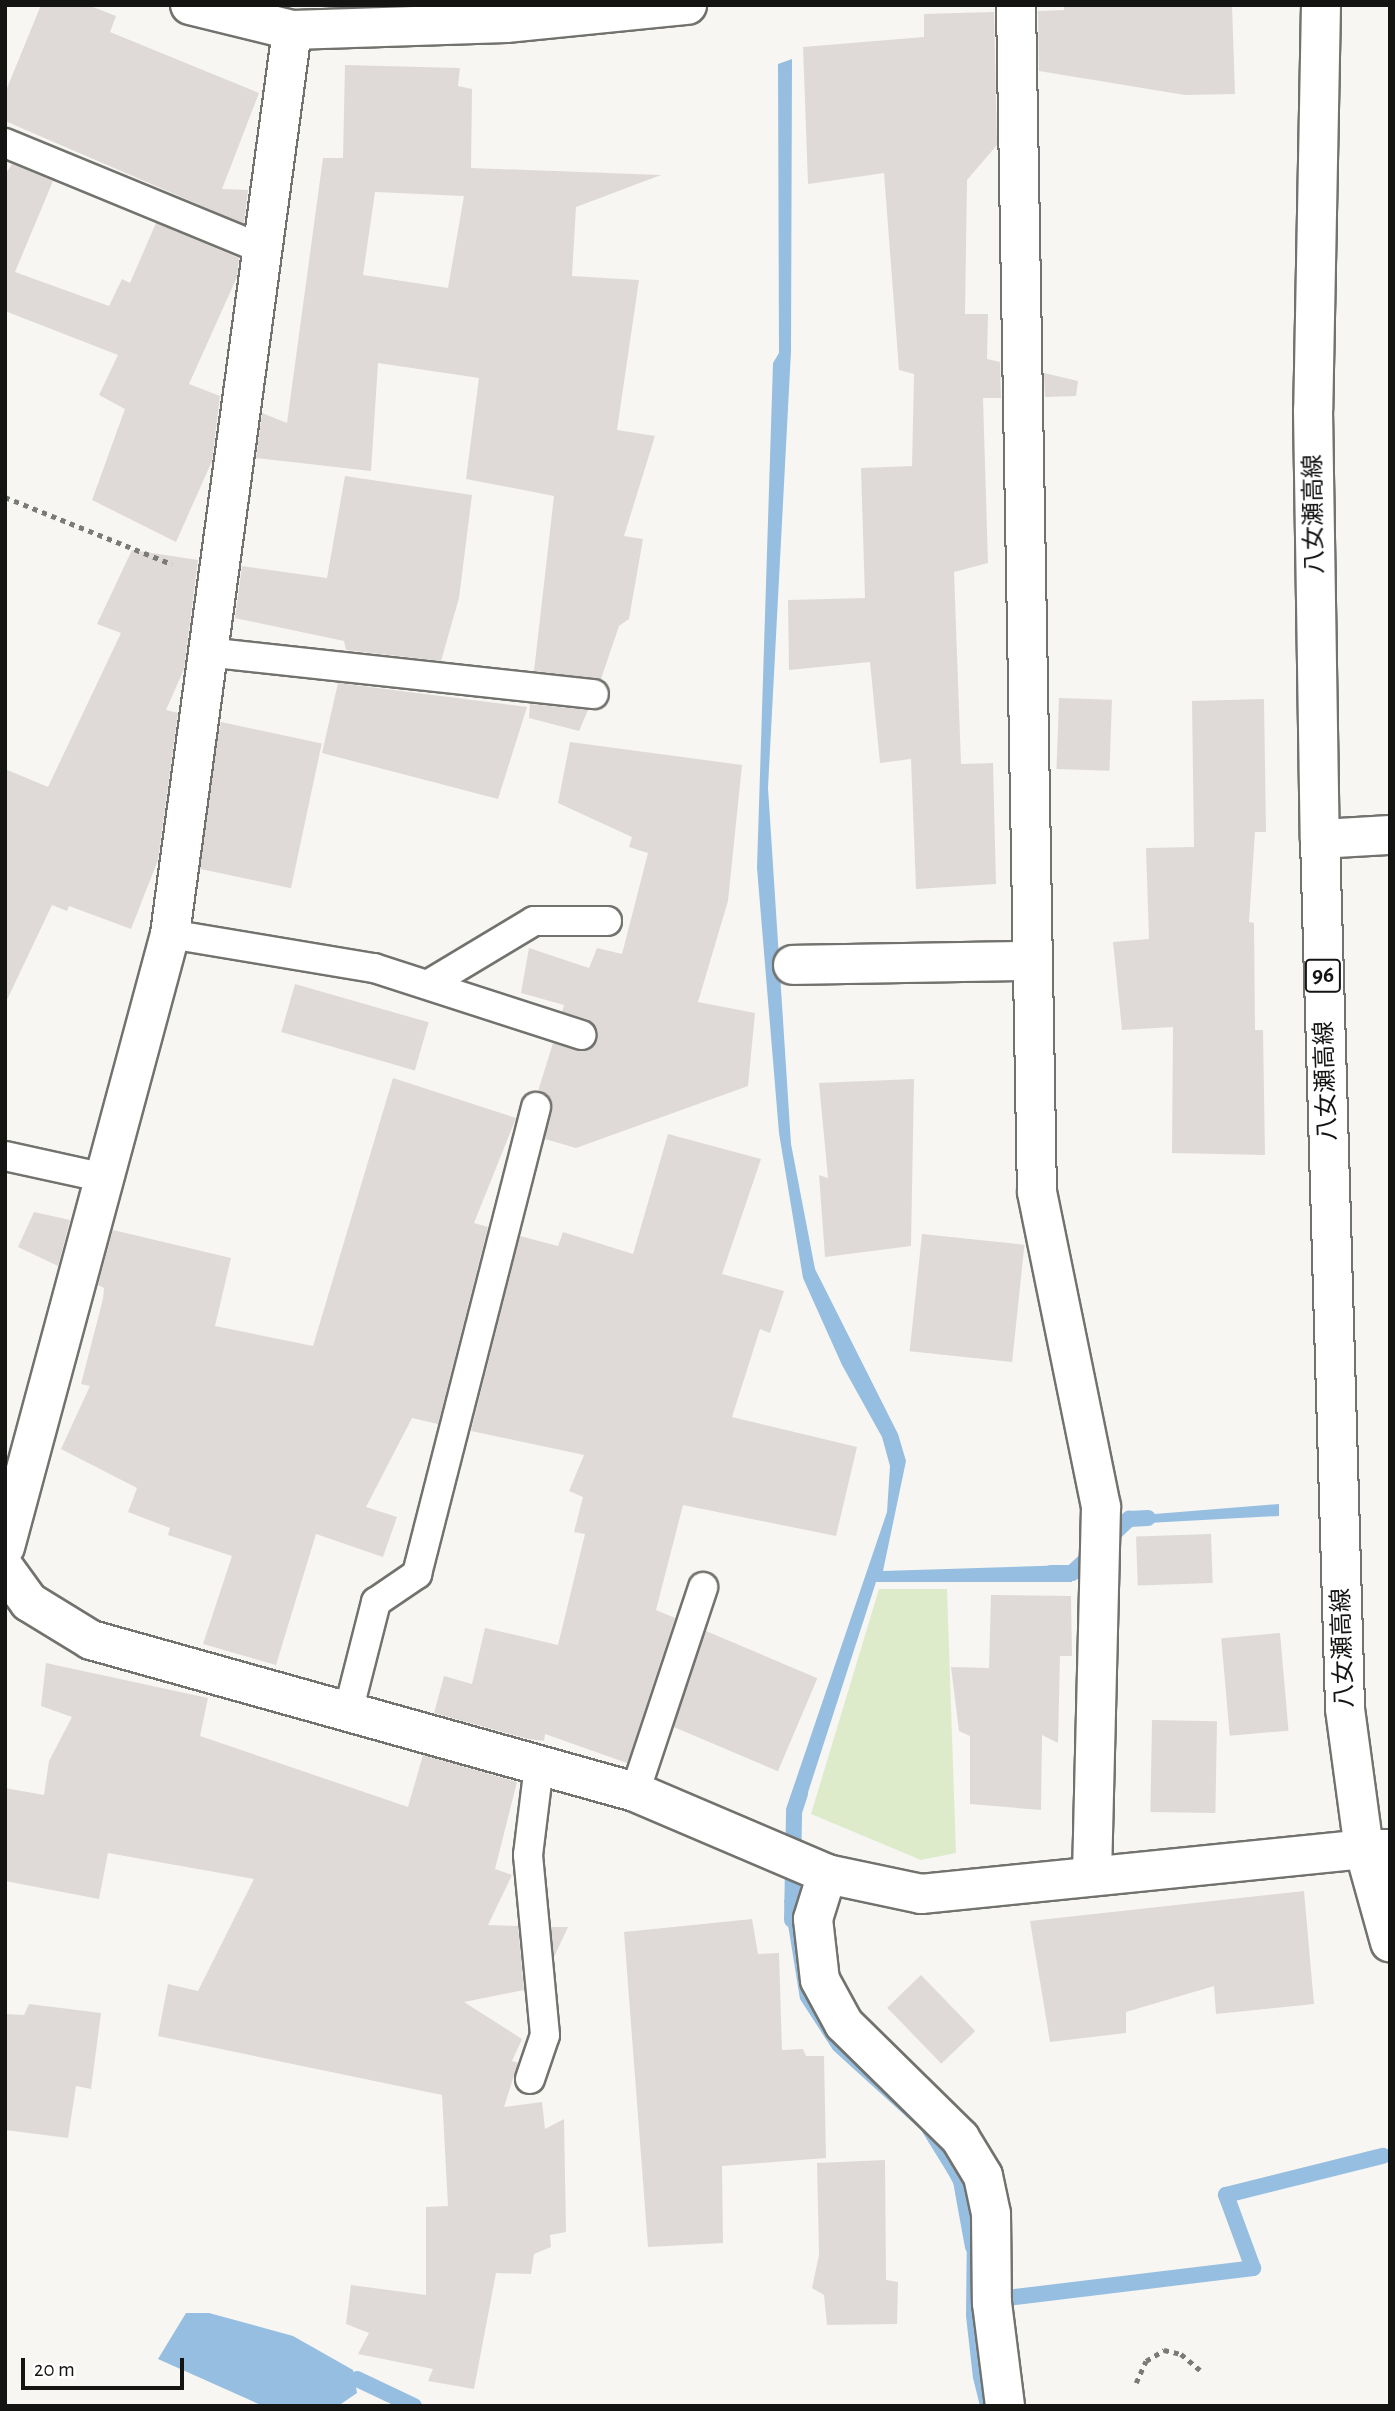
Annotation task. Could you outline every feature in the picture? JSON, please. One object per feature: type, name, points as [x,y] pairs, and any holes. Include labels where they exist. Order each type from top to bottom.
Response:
[{"type":"street","points":[[190,5],[292,30],[506,23],[687,5]]},
{"type":"street","points":[[1016,5],[1030,961],[1037,1192],[1101,1507],[1092,1875]]},
{"type":"street","name":"八女瀬高線","points":[[1321,5],[1314,410],[1320,839],[1345,1709],[1377,1849],[1390,1942]]},
{"type":"street","points":[[5,1547],[170,934],[215,582],[292,30]]},
{"type":"street","points":[[1320,839],[1390,835]]},
{"type":"street","points":[[793,965],[1030,961]]},
{"type":"street","points":[[5,1569],[29,1602],[91,1640],[635,1792],[827,1874],[921,1894],[1092,1875],[1377,1849]]},
{"type":"street","points":[[827,1874],[813,1919],[820,1980],[844,2024],[960,2138],[983,2176],[991,2214],[992,2304],[1006,2406]]},
{"type":"lane","points":[[5,143],[262,249]]},
{"type":"lane","points":[[206,652],[594,695]]},
{"type":"lane","points":[[429,984],[534,921],[607,921]]},
{"type":"lane","points":[[170,934],[374,968],[581,1035]]},
{"type":"lane","points":[[348,1712],[376,1602],[417,1574],[536,1107]]},
{"type":"lane","points":[[5,1156],[104,1178]]},
{"type":"lane","points":[[635,1792],[703,1587]]},
{"type":"lane","points":[[530,2080],[545,2035],[528,1855],[539,1765]]},
{"type":"path","points":[[5,497],[215,582]]},
{"type":"path","points":[[1136,2383],[1146,2361],[1164,2350],[1181,2354],[1200,2370]]},
{"type":"green space","points":[[879,1589],[947,1589],[956,1853],[921,1860],[811,1814]]},
{"type":"water","points":[[792,59],[791,351],[768,788],[791,1144],[815,1269],[898,1434],[906,1461],[883,1571],[1072,1565],[1072,1582],[876,1582],[801,1814],[786,1809],[887,1512],[890,1466],[882,1437],[842,1365],[803,1278],[779,1133],[757,868],[773,363],[779,353],[778,64]]},
{"type":"water","points":[[1279,1504],[1279,1516],[1129,1524],[1130,1516]]},
{"type":"water","points":[[797,1899],[800,1948],[956,2157],[966,2179],[955,2185],[921,2130],[833,2050],[800,1999],[784,1900]]},
{"type":"water","points":[[967,2230],[977,2230],[990,2406],[980,2406],[973,2378],[966,2316]]},
{"type":"water","points":[[186,2313],[209,2313],[293,2336],[353,2370],[357,2393],[338,2406],[263,2406],[158,2359]]},
{"type":"building","points":[[41,5],[88,5],[116,16],[110,32],[259,93],[222,189],[248,190],[244,224],[5,121],[5,93]]},
{"type":"building","points":[[1064,5],[1232,5],[1235,94],[1185,95],[1039,71],[1038,11],[1064,10]]},
{"type":"building","points":[[994,12],[997,145],[967,180],[965,314],[988,314],[987,359],[1000,362],[1001,398],[983,398],[988,563],[954,572],[961,764],[993,763],[996,884],[916,889],[911,759],[880,763],[870,662],[789,670],[788,600],[865,598],[861,468],[912,466],[914,374],[899,370],[884,173],[808,184],[803,47],[924,37],[924,14]]},
{"type":"building","points":[[345,65],[460,68],[458,86],[472,89],[471,168],[661,175],[576,207],[572,276],[639,280],[617,430],[655,436],[624,536],[643,539],[629,619],[619,626],[601,679],[534,671],[554,496],[466,479],[479,378],[378,363],[371,471],[256,458],[262,413],[287,423],[323,158],[343,158]],"holes":[[[375,192],[464,196],[448,288],[363,275]]]},
{"type":"building","points":[[12,164],[53,181],[15,272],[109,306],[122,279],[130,283],[156,223],[239,258],[237,277],[189,384],[220,396],[212,461],[176,542],[92,500],[125,409],[99,395],[118,355],[5,311],[5,175]]},
{"type":"building","points":[[1044,373],[1078,381],[1076,396],[1045,397]]},
{"type":"building","points":[[345,476],[472,495],[459,598],[441,661],[346,650],[344,641],[235,618],[242,566],[327,578]]},
{"type":"building","points":[[132,550],[198,560],[184,669],[166,710],[178,713],[158,860],[131,929],[69,906],[67,911],[52,905],[5,1004],[5,769],[48,787],[121,633],[97,624]]},
{"type":"building","points":[[338,683],[527,707],[498,799],[322,753]]},
{"type":"building","points":[[1059,698],[1112,700],[1109,771],[1057,769]]},
{"type":"building","points":[[1264,699],[1266,832],[1255,832],[1249,922],[1254,923],[1255,1030],[1263,1030],[1265,1155],[1172,1153],[1173,1027],[1122,1030],[1113,942],[1149,939],[1146,848],[1194,847],[1192,701]]},
{"type":"building","points":[[530,704],[588,710],[579,731],[529,718]]},
{"type":"building","points":[[221,722],[322,743],[291,888],[190,867]]},
{"type":"building","points":[[570,742],[742,765],[728,901],[698,1002],[755,1013],[748,1086],[576,1148],[545,1139],[552,1103],[538,1091],[553,1043],[585,1051],[597,1041],[597,1031],[587,1019],[562,1012],[564,1005],[521,993],[529,948],[589,968],[597,948],[622,954],[648,853],[629,847],[632,837],[558,803]]},
{"type":"building","points":[[295,984],[429,1022],[415,1070],[281,1032]]},
{"type":"building","points":[[393,1078],[516,1118],[474,1223],[488,1227],[438,1424],[412,1418],[366,1507],[397,1517],[383,1557],[316,1534],[276,1665],[203,1644],[232,1556],[168,1535],[170,1528],[128,1512],[137,1488],[61,1449],[90,1386],[81,1384],[103,1299],[104,1288],[98,1285],[113,1230],[231,1258],[215,1326],[313,1346]]},
{"type":"building","points":[[914,1079],[911,1246],[825,1257],[819,1175],[828,1178],[819,1083]]},
{"type":"building","points":[[668,1134],[761,1159],[722,1274],[784,1291],[770,1333],[760,1329],[732,1417],[857,1447],[836,1536],[683,1505],[656,1610],[675,1618],[627,1763],[545,1734],[544,1741],[528,1739],[434,1713],[444,1676],[472,1684],[485,1628],[558,1645],[585,1534],[574,1532],[583,1497],[569,1491],[584,1455],[471,1431],[520,1236],[558,1246],[563,1232],[633,1254]]},
{"type":"building","points":[[34,1212],[70,1220],[58,1266],[18,1247]]},
{"type":"building","points":[[922,1234],[1024,1245],[1012,1362],[910,1351]]},
{"type":"building","points":[[1211,1534],[1213,1583],[1138,1586],[1136,1537]]},
{"type":"building","points":[[991,1595],[1071,1596],[1072,1656],[1060,1656],[1058,1743],[1042,1735],[1041,1810],[970,1804],[970,1736],[959,1731],[951,1667],[989,1668]]},
{"type":"building","points":[[706,1631],[817,1678],[778,1771],[667,1724]]},
{"type":"building","points":[[1280,1633],[1289,1731],[1230,1736],[1221,1638]]},
{"type":"building","points":[[46,1663],[208,1698],[200,1736],[408,1807],[423,1755],[517,1782],[495,1869],[512,1875],[488,1925],[518,1926],[524,1990],[464,2002],[522,2039],[512,2061],[518,2063],[504,2107],[542,2102],[545,2129],[564,2119],[566,2232],[550,2235],[551,2247],[534,2254],[531,2274],[496,2273],[474,2389],[428,2381],[433,2369],[358,2354],[369,2333],[346,2324],[351,2285],[426,2295],[426,2207],[448,2206],[442,2095],[158,2036],[168,1984],[198,1991],[254,1879],[108,1853],[99,1899],[5,1881],[5,1788],[44,1795],[49,1761],[72,1717],[41,1706]]},
{"type":"building","points":[[1152,1720],[1217,1721],[1215,1813],[1150,1812]]},
{"type":"building","points":[[1304,1891],[1314,2004],[1216,2014],[1214,1986],[1126,2012],[1126,2033],[1050,2042],[1030,1921]]},
{"type":"building","points":[[752,1919],[758,1954],[779,1953],[782,2050],[803,2049],[806,2056],[824,2056],[826,2158],[722,2166],[723,2243],[648,2247],[624,1932]]},
{"type":"building","points":[[551,1927],[568,1927],[554,1957]]},
{"type":"building","points":[[921,1975],[975,2031],[941,2064],[887,2008]]},
{"type":"building","points":[[29,2004],[101,2013],[91,2089],[76,2086],[68,2138],[5,2130],[5,2014],[24,2015]]},
{"type":"building","points":[[885,2160],[886,2280],[898,2282],[897,2324],[827,2325],[824,2295],[812,2288],[819,2255],[817,2163]]},
{"type":"waterway","points":[[1051,1573],[1072,1573],[1129,1519],[1148,1518]]},
{"type":"waterway","points":[[792,1920],[794,1812],[800,1793]]},
{"type":"waterway","points":[[1015,2297],[1253,2268],[1226,2195],[1383,2156]]},
{"type":"waterway","points":[[952,2164],[961,2181],[973,2247]]},
{"type":"waterway","points":[[357,2379],[414,2406]]}]
